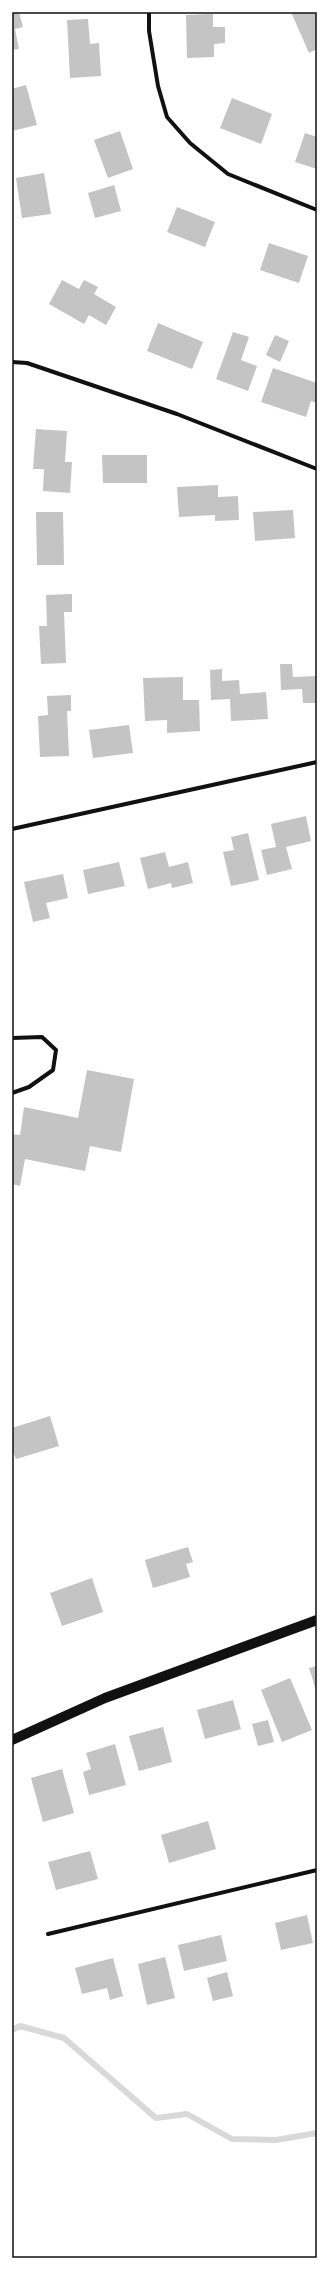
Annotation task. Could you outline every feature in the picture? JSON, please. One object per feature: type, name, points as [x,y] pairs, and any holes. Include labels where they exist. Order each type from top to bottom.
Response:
[{"type":"main road","points":[[12,1740],[104,1698],[317,1620]]},
{"type":"street","points":[[149,12],[158,86],[167,117],[190,143],[228,174],[317,210]]},
{"type":"street","points":[[12,362],[27,363],[177,414],[317,468]]},
{"type":"street","points":[[12,829],[317,762]]},
{"type":"street","points":[[12,1038],[42,1037],[56,1050],[53,1070],[29,1087],[12,1092]]},
{"type":"street","points":[[48,1934],[317,1870]]},
{"type":"building","points":[[12,12],[19,12],[23,27],[15,29],[19,49],[12,50]]},
{"type":"building","points":[[291,12],[317,12],[317,49],[309,53]]},
{"type":"building","points":[[213,14],[213,27],[225,27],[225,43],[214,44],[214,57],[187,58],[186,15]]},
{"type":"building","points":[[88,19],[90,44],[99,43],[101,76],[70,78],[67,20]]},
{"type":"building","points":[[26,85],[37,125],[12,131],[12,89]]},
{"type":"building","points":[[232,98],[272,114],[261,144],[220,128]]},
{"type":"building","points":[[120,131],[133,169],[108,178],[94,140]]},
{"type":"building","points":[[305,133],[317,137],[317,169],[295,162]]},
{"type":"building","points":[[44,173],[51,214],[22,218],[16,178]]},
{"type":"building","points":[[114,185],[121,211],[95,218],[88,193]]},
{"type":"building","points":[[177,207],[215,222],[205,247],[167,232]]},
{"type":"building","points":[[269,243],[308,256],[299,283],[260,270]]},
{"type":"building","points":[[62,280],[79,289],[84,280],[98,287],[94,294],[116,307],[106,325],[89,315],[84,324],[49,304]]},
{"type":"building","points":[[158,323],[203,342],[192,369],[147,351]]},
{"type":"building","points":[[233,332],[249,337],[241,360],[257,366],[248,391],[216,379]]},
{"type":"building","points":[[275,335],[289,341],[280,362],[266,355]]},
{"type":"building","points":[[273,368],[317,383],[317,403],[311,401],[306,417],[261,402]]},
{"type":"building","points":[[36,429],[67,431],[65,462],[72,462],[70,493],[43,491],[44,469],[33,469]]},
{"type":"building","points":[[102,455],[147,455],[147,483],[103,483]]},
{"type":"building","points":[[218,485],[218,497],[238,496],[239,520],[215,521],[215,515],[179,517],[177,487]]},
{"type":"building","points":[[293,510],[295,538],[255,541],[253,512]]},
{"type":"building","points":[[36,512],[63,512],[64,565],[37,565]]},
{"type":"building","points":[[72,594],[72,612],[64,612],[66,663],[41,664],[39,626],[47,626],[46,595]]},
{"type":"building","points":[[280,664],[292,664],[293,677],[317,676],[317,703],[303,703],[302,689],[281,690]]},
{"type":"building","points":[[222,669],[222,681],[239,680],[240,694],[266,692],[268,719],[231,721],[230,699],[211,700],[210,670]]},
{"type":"building","points":[[183,677],[183,700],[199,700],[200,731],[167,733],[167,720],[145,721],[143,678]]},
{"type":"building","points":[[71,695],[71,711],[67,711],[69,756],[40,757],[38,716],[48,715],[47,696]]},
{"type":"building","points":[[129,725],[133,753],[93,758],[89,730]]},
{"type":"building","points":[[306,816],[311,841],[286,847],[292,869],[267,875],[261,850],[276,847],[271,824]]},
{"type":"building","points":[[248,833],[259,880],[231,886],[223,852],[234,850],[231,837]]},
{"type":"building","points":[[165,852],[169,867],[188,862],[193,883],[172,888],[171,883],[148,889],[140,858]]},
{"type":"building","points":[[119,862],[125,886],[88,894],[83,870]]},
{"type":"building","points":[[63,874],[68,898],[46,903],[50,918],[33,922],[24,882]]},
{"type":"building","points":[[87,1070],[134,1079],[121,1152],[90,1146],[85,1171],[25,1159],[20,1186],[12,1184],[12,1134],[20,1135],[24,1107],[78,1118]]},
{"type":"building","points":[[50,1416],[59,1446],[16,1459],[12,1449],[12,1428]]},
{"type":"building","points":[[188,1547],[193,1562],[186,1564],[190,1577],[153,1588],[145,1560]]},
{"type":"building","points":[[92,1578],[103,1612],[62,1626],[50,1593]]},
{"type":"building","points":[[317,1666],[317,1693],[309,1668]]},
{"type":"building","points":[[290,1678],[312,1730],[282,1742],[261,1690]]},
{"type":"building","points":[[233,1700],[241,1729],[205,1739],[197,1710]]},
{"type":"building","points":[[268,1720],[274,1742],[258,1746],[252,1724]]},
{"type":"building","points":[[163,1727],[172,1762],[139,1771],[129,1736]]},
{"type":"building","points":[[115,1744],[126,1785],[89,1795],[83,1772],[91,1769],[86,1753]]},
{"type":"building","points":[[62,1769],[74,1813],[43,1822],[31,1778]]},
{"type":"building","points":[[208,1821],[216,1849],[169,1863],[161,1835]]},
{"type":"building","points":[[90,1851],[98,1879],[56,1890],[48,1862]]},
{"type":"building","points":[[307,1915],[313,1943],[281,1950],[275,1923]]},
{"type":"building","points":[[221,1935],[227,1961],[184,1971],[178,1945]]},
{"type":"building","points":[[165,1957],[175,1998],[147,2005],[138,1964]]},
{"type":"building","points":[[113,1958],[123,1996],[110,2000],[107,1988],[82,1994],[75,1968]]},
{"type":"building","points":[[227,1972],[233,1996],[213,2001],[207,1978]]},
{"type":"waterway","points":[[12,2030],[20,2026],[64,2038],[156,2118],[187,2114],[232,2139],[276,2140],[317,2133]]}]
